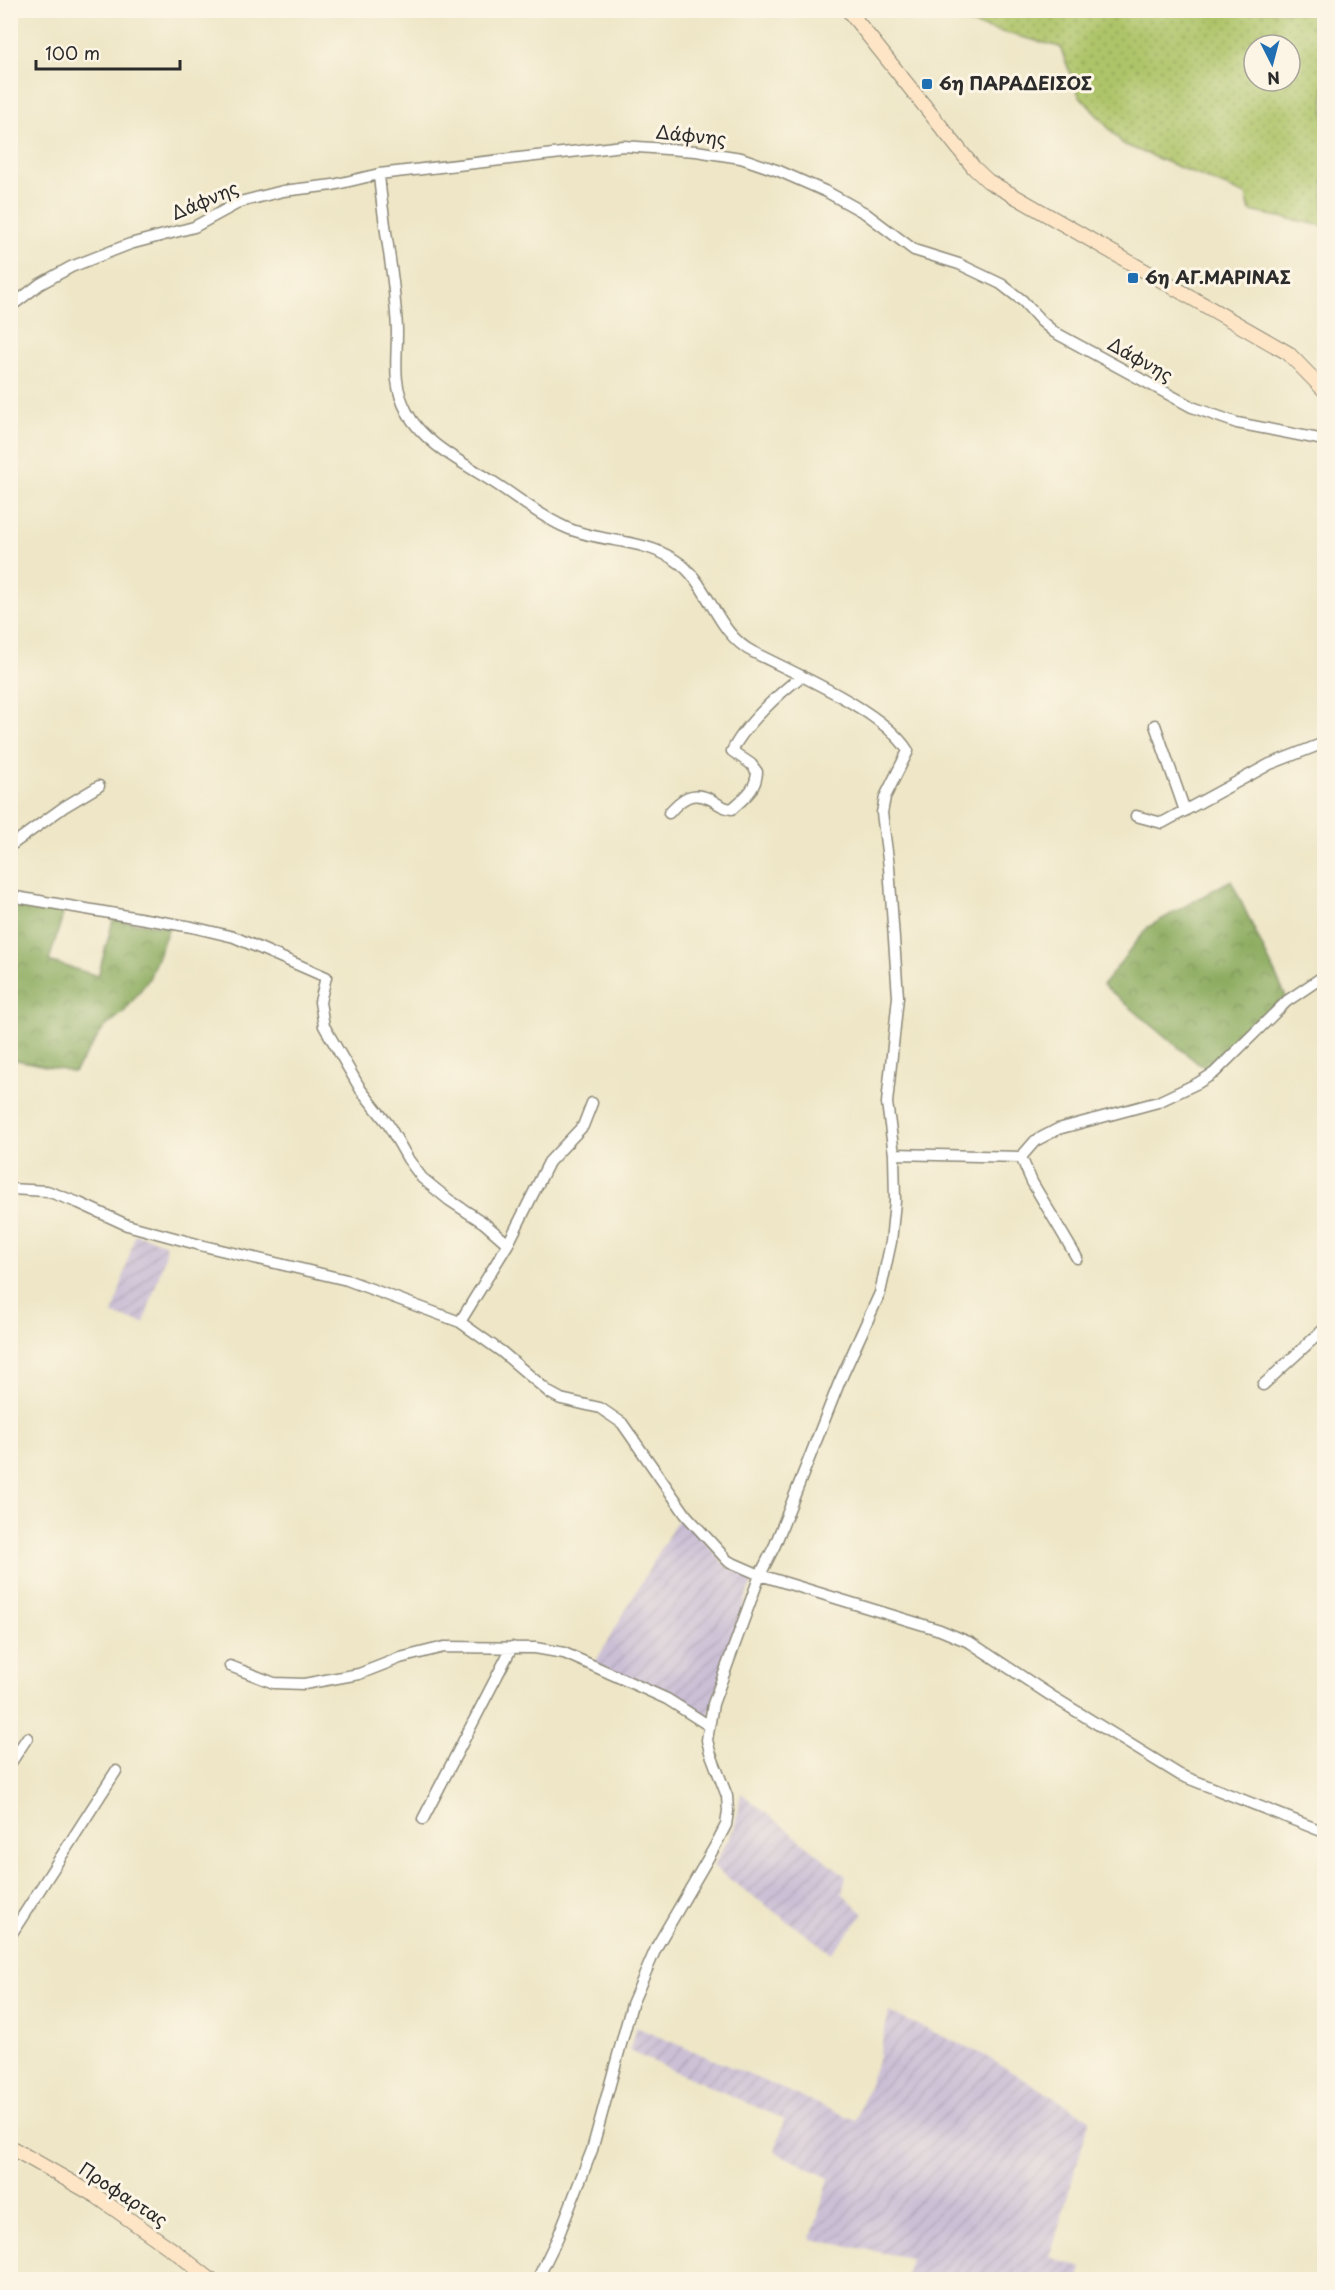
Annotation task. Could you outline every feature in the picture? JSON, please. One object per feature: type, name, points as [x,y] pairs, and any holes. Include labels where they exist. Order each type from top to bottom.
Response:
[{"type":"main road","points":[[848,10],[974,168],[988,181],[1288,353],[1323,387]]},
{"type":"main road","name":"Προφαρτας","points":[[10,2148],[96,2196],[211,2280]]},
{"type":"street","name":"Δάφνης","points":[[10,307],[40,285],[71,267],[130,244],[194,227],[240,202],[284,191],[333,185],[380,174],[623,146],[696,151],[741,158],[776,169],[827,192],[865,213],[914,250],[959,264],[1001,284],[1023,301],[1054,332],[1192,407],[1237,423],[1324,440]]},
{"type":"street","points":[[380,174],[397,332],[394,363],[397,385],[408,414],[417,426],[459,460],[530,508],[568,528],[599,537],[632,542],[663,553],[676,561],[688,570],[735,639],[751,651],[828,690],[890,729],[901,739],[908,752],[885,797],[882,813],[889,867],[898,997],[887,1103],[894,1154],[895,1201],[891,1242],[880,1293],[838,1383],[775,1545],[760,1575],[713,1704],[707,1740],[727,1796],[726,1825],[657,1946],[632,2004],[592,2150],[558,2237],[537,2280]]},
{"type":"street","points":[[669,813],[681,799],[689,795],[712,800],[721,808],[732,809],[750,794],[757,782],[757,772],[732,751],[735,743],[784,690],[802,676]]},
{"type":"street","points":[[1155,724],[1185,811]]},
{"type":"street","points":[[1136,816],[1162,823],[1269,764],[1324,743]]},
{"type":"street","points":[[10,846],[64,807],[99,786]]},
{"type":"street","points":[[10,896],[192,927],[234,937],[326,977],[320,1002],[324,1026],[361,1090],[388,1124],[408,1159],[422,1178],[449,1200],[484,1223],[508,1244]]},
{"type":"street","points":[[1021,1157],[1035,1141],[1058,1129],[1158,1102],[1198,1083],[1214,1073],[1287,1001],[1324,976]]},
{"type":"street","points":[[460,1322],[508,1244],[549,1162],[584,1126],[592,1103]]},
{"type":"street","points":[[894,1154],[1021,1157]]},
{"type":"street","points":[[1021,1157],[1032,1182],[1077,1258]]},
{"type":"street","points":[[10,1189],[47,1191],[127,1225],[347,1280],[460,1322],[502,1352],[550,1393],[600,1408],[622,1423],[693,1523],[728,1561],[760,1575],[940,1630],[971,1643],[1180,1775],[1324,1832]]},
{"type":"street","points":[[1263,1385],[1324,1329]]},
{"type":"street","points":[[230,1666],[274,1683],[304,1684],[359,1674],[400,1658],[444,1647],[535,1648],[564,1653],[667,1699],[708,1725]]},
{"type":"street","points":[[423,1819],[512,1647]]},
{"type":"street","points":[[10,1764],[27,1738]]},
{"type":"street","points":[[10,1936],[116,1771]]},
{"type":"shaded area","points":[[135,1234],[165,1243],[166,1253],[144,1323],[113,1315]]},
{"type":"shaded area","points":[[681,1514],[727,1567],[754,1577],[740,1614],[708,1719],[595,1663]]},
{"type":"shaded area","points":[[741,1793],[846,1876],[842,1893],[864,1914],[831,1953],[713,1867],[735,1827]]},
{"type":"shaded area","points":[[889,2012],[982,2054],[1090,2119],[1050,2257],[1082,2268],[1079,2279],[906,2279],[910,2258],[811,2239],[829,2178],[775,2152],[784,2119],[629,2051],[636,2027],[856,2120],[879,2056]]},
{"type":"green space","points":[[920,11],[1324,11],[1324,226],[1250,211],[1246,195],[1123,144],[1079,95],[1060,47]]},
{"type":"green space","points":[[1231,880],[1286,997],[1271,1008],[1209,1068],[1200,1065],[1103,985],[1148,927]]},
{"type":"green space","points":[[10,901],[64,911],[49,961],[98,976],[113,920],[169,927],[149,979],[125,1011],[104,1028],[74,1072],[11,1059]]},
{"type":"place","name":"6η ΠΑΡΑΔΕΙΣΟΣ","points":[[927,84]]},
{"type":"place","name":"6η ΑΓ.ΜΑΡΙΝΑΣ","points":[[1133,278]]}]
